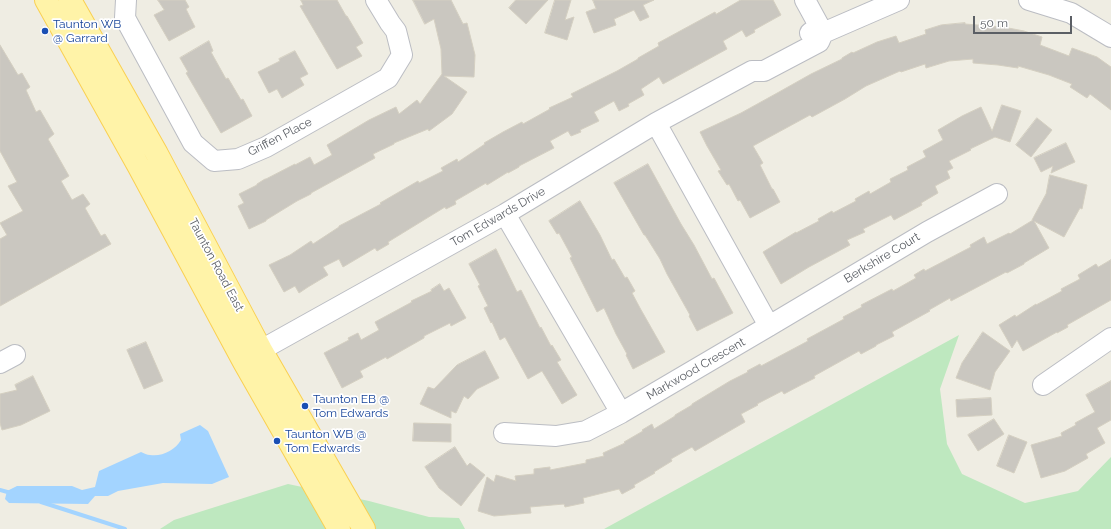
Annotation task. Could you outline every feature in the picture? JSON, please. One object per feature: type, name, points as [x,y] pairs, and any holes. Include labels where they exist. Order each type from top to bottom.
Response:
[{"type":"main road","name":"Taunton Road East","points":[[46,0],[139,167],[253,356],[364,529]]},
{"type":"main road","name":"Taunton Road East","points":[[70,0],[157,154],[253,356],[339,529]]},
{"type":"street","name":"Griffen Place","points":[[126,0],[125,18],[193,143],[214,161],[238,158],[266,147],[388,78],[402,56],[396,30],[376,0]]},
{"type":"street","points":[[805,0],[823,34]]},
{"type":"street","name":"Tom Edwards Drive","points":[[253,356],[505,214],[656,123],[752,71],[758,60],[813,31],[823,34],[899,0]]},
{"type":"street","points":[[1029,0],[1071,13],[1111,37]]},
{"type":"street","points":[[656,123],[769,326]]},
{"type":"street","name":"Berkshire Court","points":[[769,326],[927,232],[997,194]]},
{"type":"street","points":[[505,214],[621,413]]},
{"type":"street","name":"Markwood Crescent","points":[[504,433],[556,436],[586,431],[621,413],[769,326]]},
{"type":"street","points":[[1043,385],[1111,338]]},
{"type":"green space","points":[[959,335],[940,389],[947,444],[962,474],[1025,503],[1078,491],[1111,457],[1111,529],[604,529]]},
{"type":"green space","points":[[288,484],[369,501],[429,517],[459,518],[465,529],[160,529],[174,520]]},
{"type":"water","points":[[200,425],[208,431],[229,477],[212,484],[163,483],[118,491],[108,496],[95,496],[88,504],[9,503],[5,499],[7,491],[17,486],[72,486],[82,490],[95,487],[99,471],[141,452],[148,455],[164,454],[172,450],[178,444],[181,440],[180,434]]},
{"type":"building","points":[[158,0],[185,0],[189,7],[186,9],[195,27],[169,41],[154,15],[164,10]]},
{"type":"building","points":[[301,0],[337,0],[363,43],[356,47],[362,56],[337,69],[300,6],[303,5]]},
{"type":"building","points":[[413,0],[451,0],[463,24],[467,23],[475,55],[474,77],[444,76],[467,92],[452,114],[429,131],[428,129],[394,143],[373,154],[375,158],[297,201],[266,221],[249,229],[238,206],[244,203],[239,194],[265,179],[310,157],[314,165],[332,155],[327,145],[369,120],[396,107],[399,114],[417,100],[420,104],[442,74],[441,49],[434,19],[425,24]]},
{"type":"building","points":[[516,0],[548,0],[526,24],[509,8]]},
{"type":"building","points":[[555,0],[571,0],[565,20],[574,17],[567,40],[545,33]]},
{"type":"building","points":[[593,0],[654,0],[643,5],[649,17],[640,21],[634,10],[614,19],[616,25],[594,33],[586,12],[596,9]]},
{"type":"building","points":[[741,0],[773,0],[781,15],[754,30],[755,32],[746,37],[742,30],[723,41],[727,49],[663,84],[659,77],[641,89],[644,95],[628,104],[629,106],[619,111],[614,101],[594,112],[599,121],[580,130],[581,132],[571,136],[568,131],[550,141],[554,148],[508,172],[487,185],[486,183],[455,201],[456,204],[446,209],[445,207],[388,242],[389,244],[377,251],[375,248],[343,267],[339,259],[323,267],[328,275],[299,293],[295,286],[284,292],[269,265],[290,255],[311,241],[313,244],[339,226],[381,204],[380,203],[418,181],[419,183],[443,171],[441,168],[457,159],[458,162],[485,144],[484,143],[503,132],[522,122],[523,124],[550,109],[549,108],[573,97],[571,94],[638,59],[659,46],[658,43],[715,12],[716,14]]},
{"type":"building","points":[[965,23],[1024,31],[1042,37],[1040,45],[1069,56],[1072,48],[1097,57],[1111,67],[1111,110],[1090,94],[1087,98],[1070,87],[1072,84],[1049,75],[1018,66],[1018,68],[973,63],[973,59],[949,61],[926,68],[925,64],[901,72],[900,71],[866,86],[812,117],[810,115],[753,146],[763,163],[760,165],[780,202],[750,218],[740,200],[738,201],[729,184],[727,185],[718,171],[721,170],[700,132],[741,113],[811,74],[842,59],[852,52],[853,53],[877,42],[896,36],[899,43],[926,34],[925,30],[941,25]]},
{"type":"building","points":[[209,41],[213,51],[211,52],[226,79],[228,78],[241,100],[243,99],[252,116],[221,133],[186,73],[188,72],[180,58]]},
{"type":"building","points":[[0,45],[18,75],[22,73],[30,87],[26,90],[36,112],[40,110],[54,134],[48,139],[69,176],[61,181],[72,200],[83,194],[90,204],[85,208],[101,236],[105,234],[111,244],[0,306],[0,239],[7,235],[0,223],[23,211],[8,186],[17,182],[0,151]]},
{"type":"building","points":[[295,51],[308,74],[300,78],[304,85],[282,98],[277,89],[269,93],[258,72],[280,61],[279,59]]},
{"type":"building","points":[[1002,105],[1021,111],[1010,142],[995,137],[949,161],[953,168],[947,171],[950,178],[935,186],[938,193],[921,203],[922,205],[894,220],[891,215],[863,229],[865,232],[847,240],[850,245],[781,284],[763,252],[796,232],[819,221],[818,219],[832,211],[833,213],[856,201],[855,199],[869,191],[870,194],[891,182],[890,179],[908,170],[907,167],[926,157],[923,151],[943,140],[938,130],[962,116],[981,107],[992,131]]},
{"type":"building","points":[[1037,118],[1052,130],[1031,157],[1016,145]]},
{"type":"building","points":[[1066,143],[1075,162],[1051,173],[1053,166],[1041,172],[1034,158]]},
{"type":"building","points":[[648,164],[712,279],[714,278],[733,313],[697,331],[660,259],[644,235],[614,183]]},
{"type":"building","points":[[1050,175],[1087,185],[1082,209],[1080,208],[1064,237],[1034,221],[1049,248],[1024,264],[951,301],[950,298],[892,332],[894,336],[876,346],[861,354],[859,351],[814,376],[815,378],[784,394],[782,391],[757,404],[758,405],[741,414],[745,422],[695,451],[692,447],[671,459],[672,461],[634,485],[635,487],[622,494],[619,489],[583,498],[584,503],[565,507],[564,504],[530,507],[531,513],[494,516],[478,511],[487,477],[494,482],[496,475],[516,481],[515,476],[534,474],[534,469],[550,467],[550,470],[586,463],[586,460],[604,456],[603,453],[625,443],[624,442],[652,424],[654,429],[692,404],[748,372],[747,371],[760,364],[761,366],[808,341],[807,339],[844,319],[843,317],[862,307],[861,305],[892,289],[893,291],[916,278],[914,275],[924,269],[925,271],[971,247],[970,245],[984,237],[987,244],[1009,233],[1010,234],[1033,220],[1046,194]]},
{"type":"building","points":[[580,201],[600,235],[612,260],[614,259],[625,278],[627,277],[635,291],[632,293],[665,352],[633,369],[604,308],[597,312],[570,258],[572,257],[559,233],[557,234],[549,221]]},
{"type":"building","points":[[496,249],[517,292],[521,290],[540,328],[541,327],[551,346],[552,345],[561,360],[557,362],[577,395],[562,404],[542,371],[528,379],[505,337],[500,340],[484,308],[488,306],[478,286],[480,285],[469,264]]},
{"type":"building","points":[[1111,260],[1111,300],[1067,325],[1068,327],[1023,351],[1017,340],[1012,348],[999,325],[1015,315],[1016,317],[1036,304],[1062,291],[1061,289],[1080,279],[1078,275],[1096,264],[1098,267]]},
{"type":"building","points":[[440,284],[444,291],[449,288],[466,318],[451,326],[450,323],[424,336],[424,338],[387,359],[386,357],[360,371],[363,377],[342,388],[324,353],[349,340],[348,338],[358,333],[361,340],[379,330],[375,322],[412,302],[411,301],[432,291],[431,290]]},
{"type":"building","points":[[983,332],[1010,351],[995,372],[990,390],[956,378],[962,363]]},
{"type":"building","points":[[146,342],[163,381],[144,389],[127,350]]},
{"type":"building","points":[[485,351],[499,378],[477,389],[468,399],[464,396],[456,413],[451,411],[451,418],[420,404],[428,387],[434,389],[457,365]]},
{"type":"building","points":[[33,376],[50,411],[21,425],[2,430],[0,423],[0,394],[17,390],[15,385]]},
{"type":"building","points":[[1111,381],[1111,420],[1097,428],[1105,443],[1086,454],[1088,458],[1065,471],[1041,478],[1031,445],[1062,436],[1061,433],[1095,412],[1086,395]]},
{"type":"building","points":[[991,398],[992,415],[957,417],[956,400]]},
{"type":"building","points":[[994,419],[1004,434],[978,451],[968,435]]},
{"type":"building","points":[[414,423],[451,424],[451,442],[413,441]]},
{"type":"building","points":[[1009,435],[1027,442],[1014,473],[997,466]]},
{"type":"building","points":[[455,447],[467,466],[470,463],[485,475],[461,506],[439,488],[425,467]]},
{"type":"waterway","points":[[0,490],[11,493]]},
{"type":"waterway","points":[[41,502],[125,529]]},
{"type":"place","name":"Taunton WB @ Garrard","points":[[45,31]]},
{"type":"place","name":"Taunton EB @ Tom Edwards","points":[[305,406]]},
{"type":"place","name":"Taunton WB @ Tom Edwards","points":[[277,441]]}]
